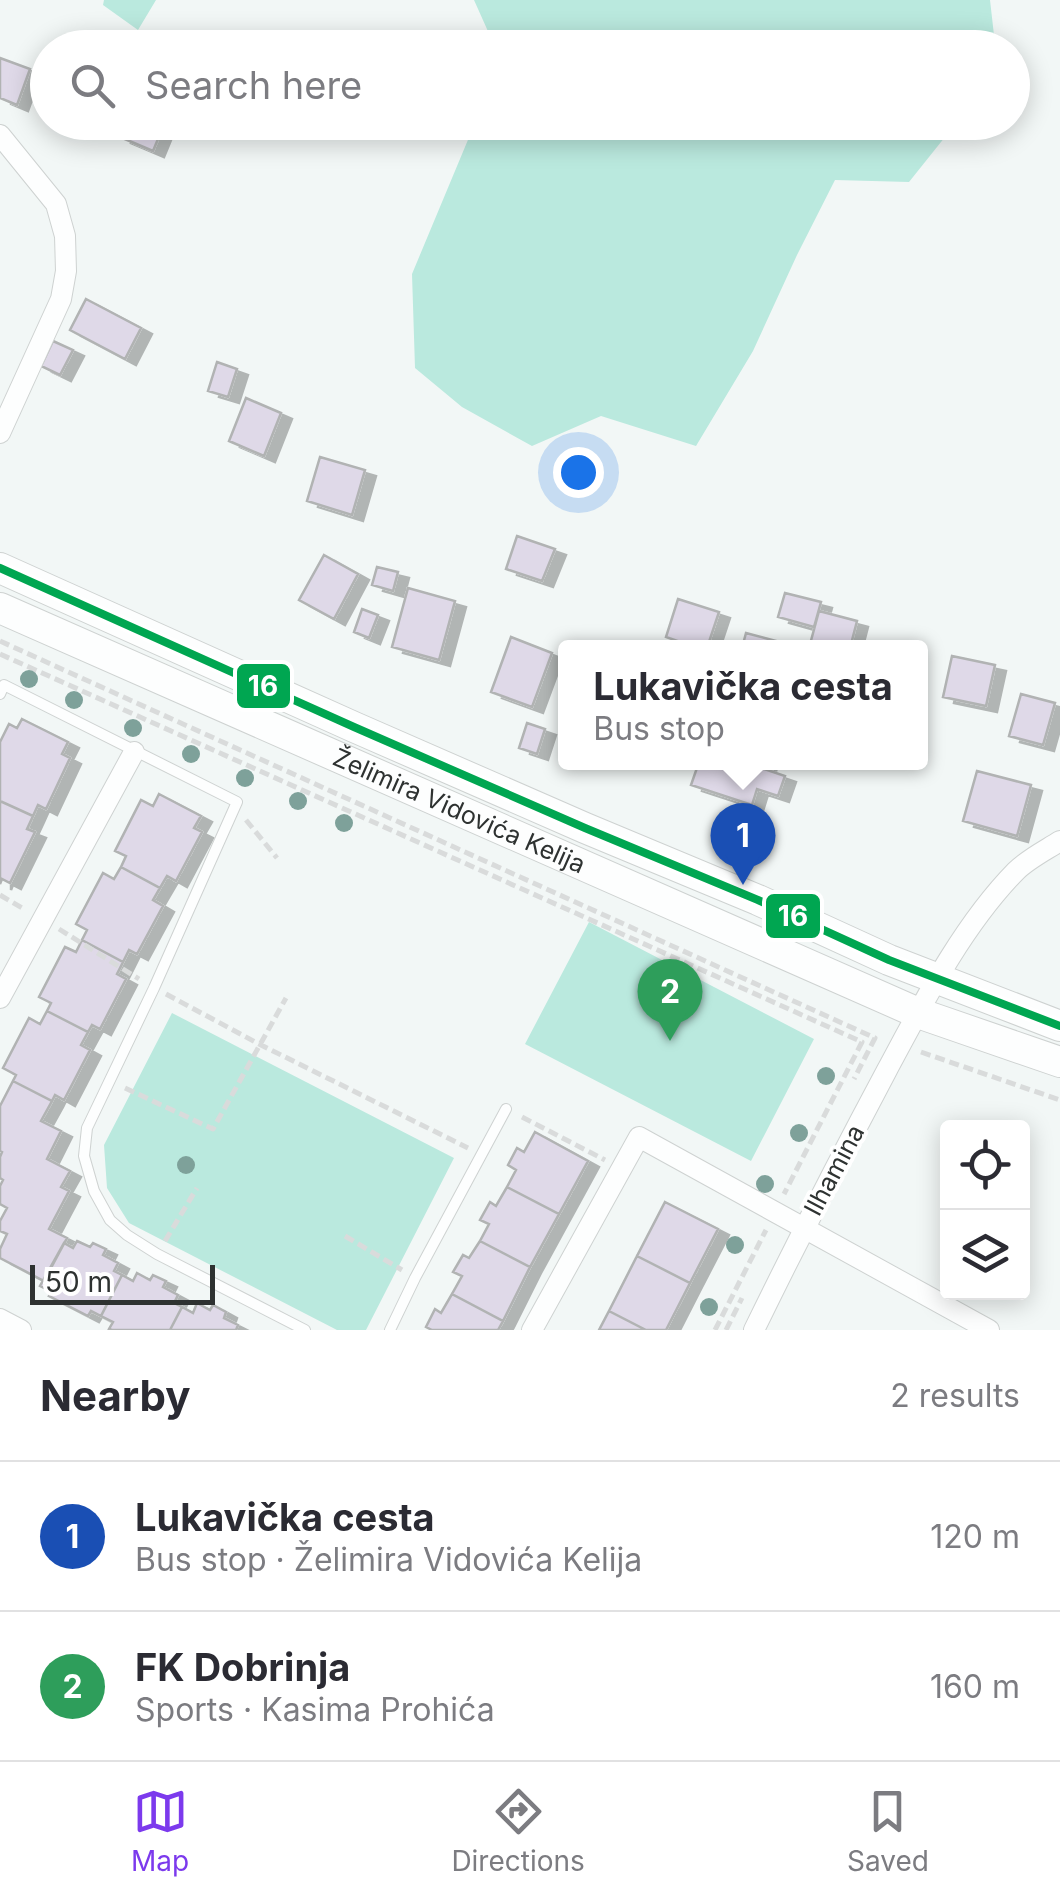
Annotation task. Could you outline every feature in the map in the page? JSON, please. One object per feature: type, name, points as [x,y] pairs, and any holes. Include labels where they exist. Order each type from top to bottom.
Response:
[{"type":"main road","name":"Želimira Vidovića Kelija","points":[[0,568],[336,720],[889,960],[1060,1026]]},
{"type":"main road","name":"Želimira Vidovića Kelija","points":[[0,608],[918,1013],[1060,1062]]},
{"type":"street","points":[[0,136],[56,204],[65,236],[66,272],[62,298],[0,432]]},
{"type":"street","points":[[0,998],[134,752]]},
{"type":"street","name":"Ilhamina","points":[[754,1330],[803,1229],[953,953],[1018,868],[1060,841]]},
{"type":"street","points":[[532,1330],[639,1137],[989,1330]]},
{"type":"street","points":[[0,1318],[22,1330]]},
{"type":"lane","points":[[0,694],[4,685],[237,802],[86,1128],[84,1156],[94,1191],[110,1220],[126,1235],[305,1330]]},
{"type":"lane","points":[[390,1330],[506,1109]]},
{"type":"path","points":[[0,642],[875,1038],[1060,1100]]},
{"type":"path","points":[[0,654],[862,1042],[714,1330]]},
{"type":"path","points":[[235,806],[277,858]]},
{"type":"path","points":[[0,895],[154,988],[480,1155]]},
{"type":"path","points":[[109,1080],[214,1129],[286,998]]},
{"type":"path","points":[[850,1087],[875,1038]]},
{"type":"path","points":[[506,1109],[622,1169]]},
{"type":"path","points":[[157,1254],[197,1188]]},
{"type":"path","points":[[345,1236],[414,1278]]},
{"type":"path","points":[[726,1330],[742,1298]]},
{"type":"green space","points":[[104,0],[156,0],[138,30],[103,5]]},
{"type":"green space","points":[[474,0],[990,0],[993,30],[487,30]]},
{"type":"green space","points":[[468,140],[943,140],[909,182],[835,180],[753,351],[696,446],[601,416],[532,446],[462,407],[415,368],[412,274]]},
{"type":"green space","points":[[589,922],[814,1039],[751,1161],[525,1044]]},
{"type":"green space","points":[[172,1013],[454,1158],[366,1330],[337,1330],[129,1223],[107,1188],[104,1145]]},
{"type":"building","points":[[0,58],[30,69],[17,105],[0,98]]},
{"type":"building","points":[[127,140],[158,140],[153,151]]},
{"type":"building","points":[[86,299],[141,328],[125,359],[70,330]]},
{"type":"building","points":[[53,341],[73,350],[60,375],[41,366]]},
{"type":"building","points":[[217,362],[237,369],[228,397],[208,391]]},
{"type":"building","points":[[246,398],[281,413],[264,456],[229,441]]},
{"type":"building","points":[[320,457],[365,470],[352,515],[307,501]]},
{"type":"building","points":[[517,536],[555,549],[542,581],[506,569]]},
{"type":"building","points":[[324,555],[358,574],[334,619],[299,600]]},
{"type":"building","points":[[377,567],[398,572],[393,591],[372,585]]},
{"type":"building","points":[[408,588],[455,601],[439,660],[392,647]]},
{"type":"building","points":[[785,593],[821,602],[814,627],[778,617]]},
{"type":"building","points":[[678,599],[719,612],[710,640],[666,637]]},
{"type":"building","points":[[362,609],[378,615],[369,638],[354,632]]},
{"type":"building","points":[[819,611],[857,621],[852,640],[811,640]]},
{"type":"building","points":[[746,633],[772,640],[744,640]]},
{"type":"building","points":[[511,637],[552,653],[532,707],[491,692]]},
{"type":"building","points":[[952,656],[995,665],[986,706],[943,697]]},
{"type":"building","points":[[1021,694],[1055,703],[1043,745],[1009,736]]},
{"type":"building","points":[[22,719],[68,742],[62,754],[70,758],[46,809],[38,805],[33,816],[0,801],[0,742],[9,724],[17,728]]},
{"type":"building","points":[[527,723],[545,729],[537,754],[519,748]]},
{"type":"building","points":[[696,770],[767,770],[785,776],[778,796],[757,789],[752,805],[691,785]]},
{"type":"building","points":[[977,771],[1031,785],[1017,836],[963,821]]},
{"type":"building","points":[[159,794],[201,816],[194,828],[202,832],[176,881],[167,876],[160,888],[121,867],[126,856],[115,851],[141,800],[153,806]]},
{"type":"building","points":[[0,801],[33,816],[27,829],[35,832],[10,883],[2,879],[0,884]]},
{"type":"building","points":[[121,867],[160,888],[153,900],[163,906],[137,954],[129,950],[123,962],[82,940],[87,930],[76,924],[103,873],[114,879]]},
{"type":"building","points":[[82,940],[123,962],[117,974],[126,979],[100,1029],[92,1025],[88,1032],[47,1011],[51,1003],[39,997],[65,947],[76,952]]},
{"type":"building","points":[[47,1011],[88,1032],[81,1045],[90,1050],[64,1100],[55,1095],[52,1101],[13,1081],[16,1075],[3,1068],[29,1018],[40,1024]]},
{"type":"building","points":[[13,1081],[52,1101],[41,1121],[61,1131],[47,1159],[70,1171],[61,1187],[69,1191],[49,1229],[67,1238],[44,1281],[0,1258],[7,1234],[0,1231],[0,1221],[7,1208],[0,1204],[0,1106]]},
{"type":"building","points":[[535,1132],[588,1161],[559,1214],[507,1187],[516,1170],[508,1165],[517,1148],[524,1152]]},
{"type":"building","points":[[507,1187],[559,1214],[530,1267],[480,1241],[489,1224],[480,1220],[490,1202],[496,1206]]},
{"type":"building","points":[[665,1202],[718,1229],[690,1283],[637,1256]]},
{"type":"building","points":[[77,1241],[106,1249],[103,1255],[118,1263],[114,1271],[122,1275],[101,1316],[91,1311],[88,1316],[49,1296],[52,1292],[40,1286],[64,1243],[73,1248]]},
{"type":"building","points":[[480,1241],[530,1267],[503,1321],[452,1294],[462,1276],[453,1272],[463,1255],[469,1258]]},
{"type":"building","points":[[637,1256],[690,1283],[666,1330],[646,1330],[609,1311]]},
{"type":"building","points":[[137,1273],[150,1280],[153,1275],[166,1281],[163,1287],[178,1295],[174,1303],[182,1307],[170,1330],[112,1330],[109,1329],[113,1322],[101,1316],[122,1275],[133,1281]]},
{"type":"building","points":[[452,1294],[503,1321],[498,1330],[426,1327],[435,1309],[441,1313]]},
{"type":"building","points":[[197,1303],[226,1312],[224,1318],[238,1325],[236,1330],[170,1330],[182,1307],[193,1313]]},
{"type":"building","points":[[609,1311],[646,1330],[599,1330]]},
{"type":"transit line","name":"16","points":[[0,568],[889,960],[1060,1026]]},
{"type":"place","name":"Lukavička cesta","points":[[743,885]]},
{"type":"place","name":"FK Dobrinja","points":[[670,1041]]}]
